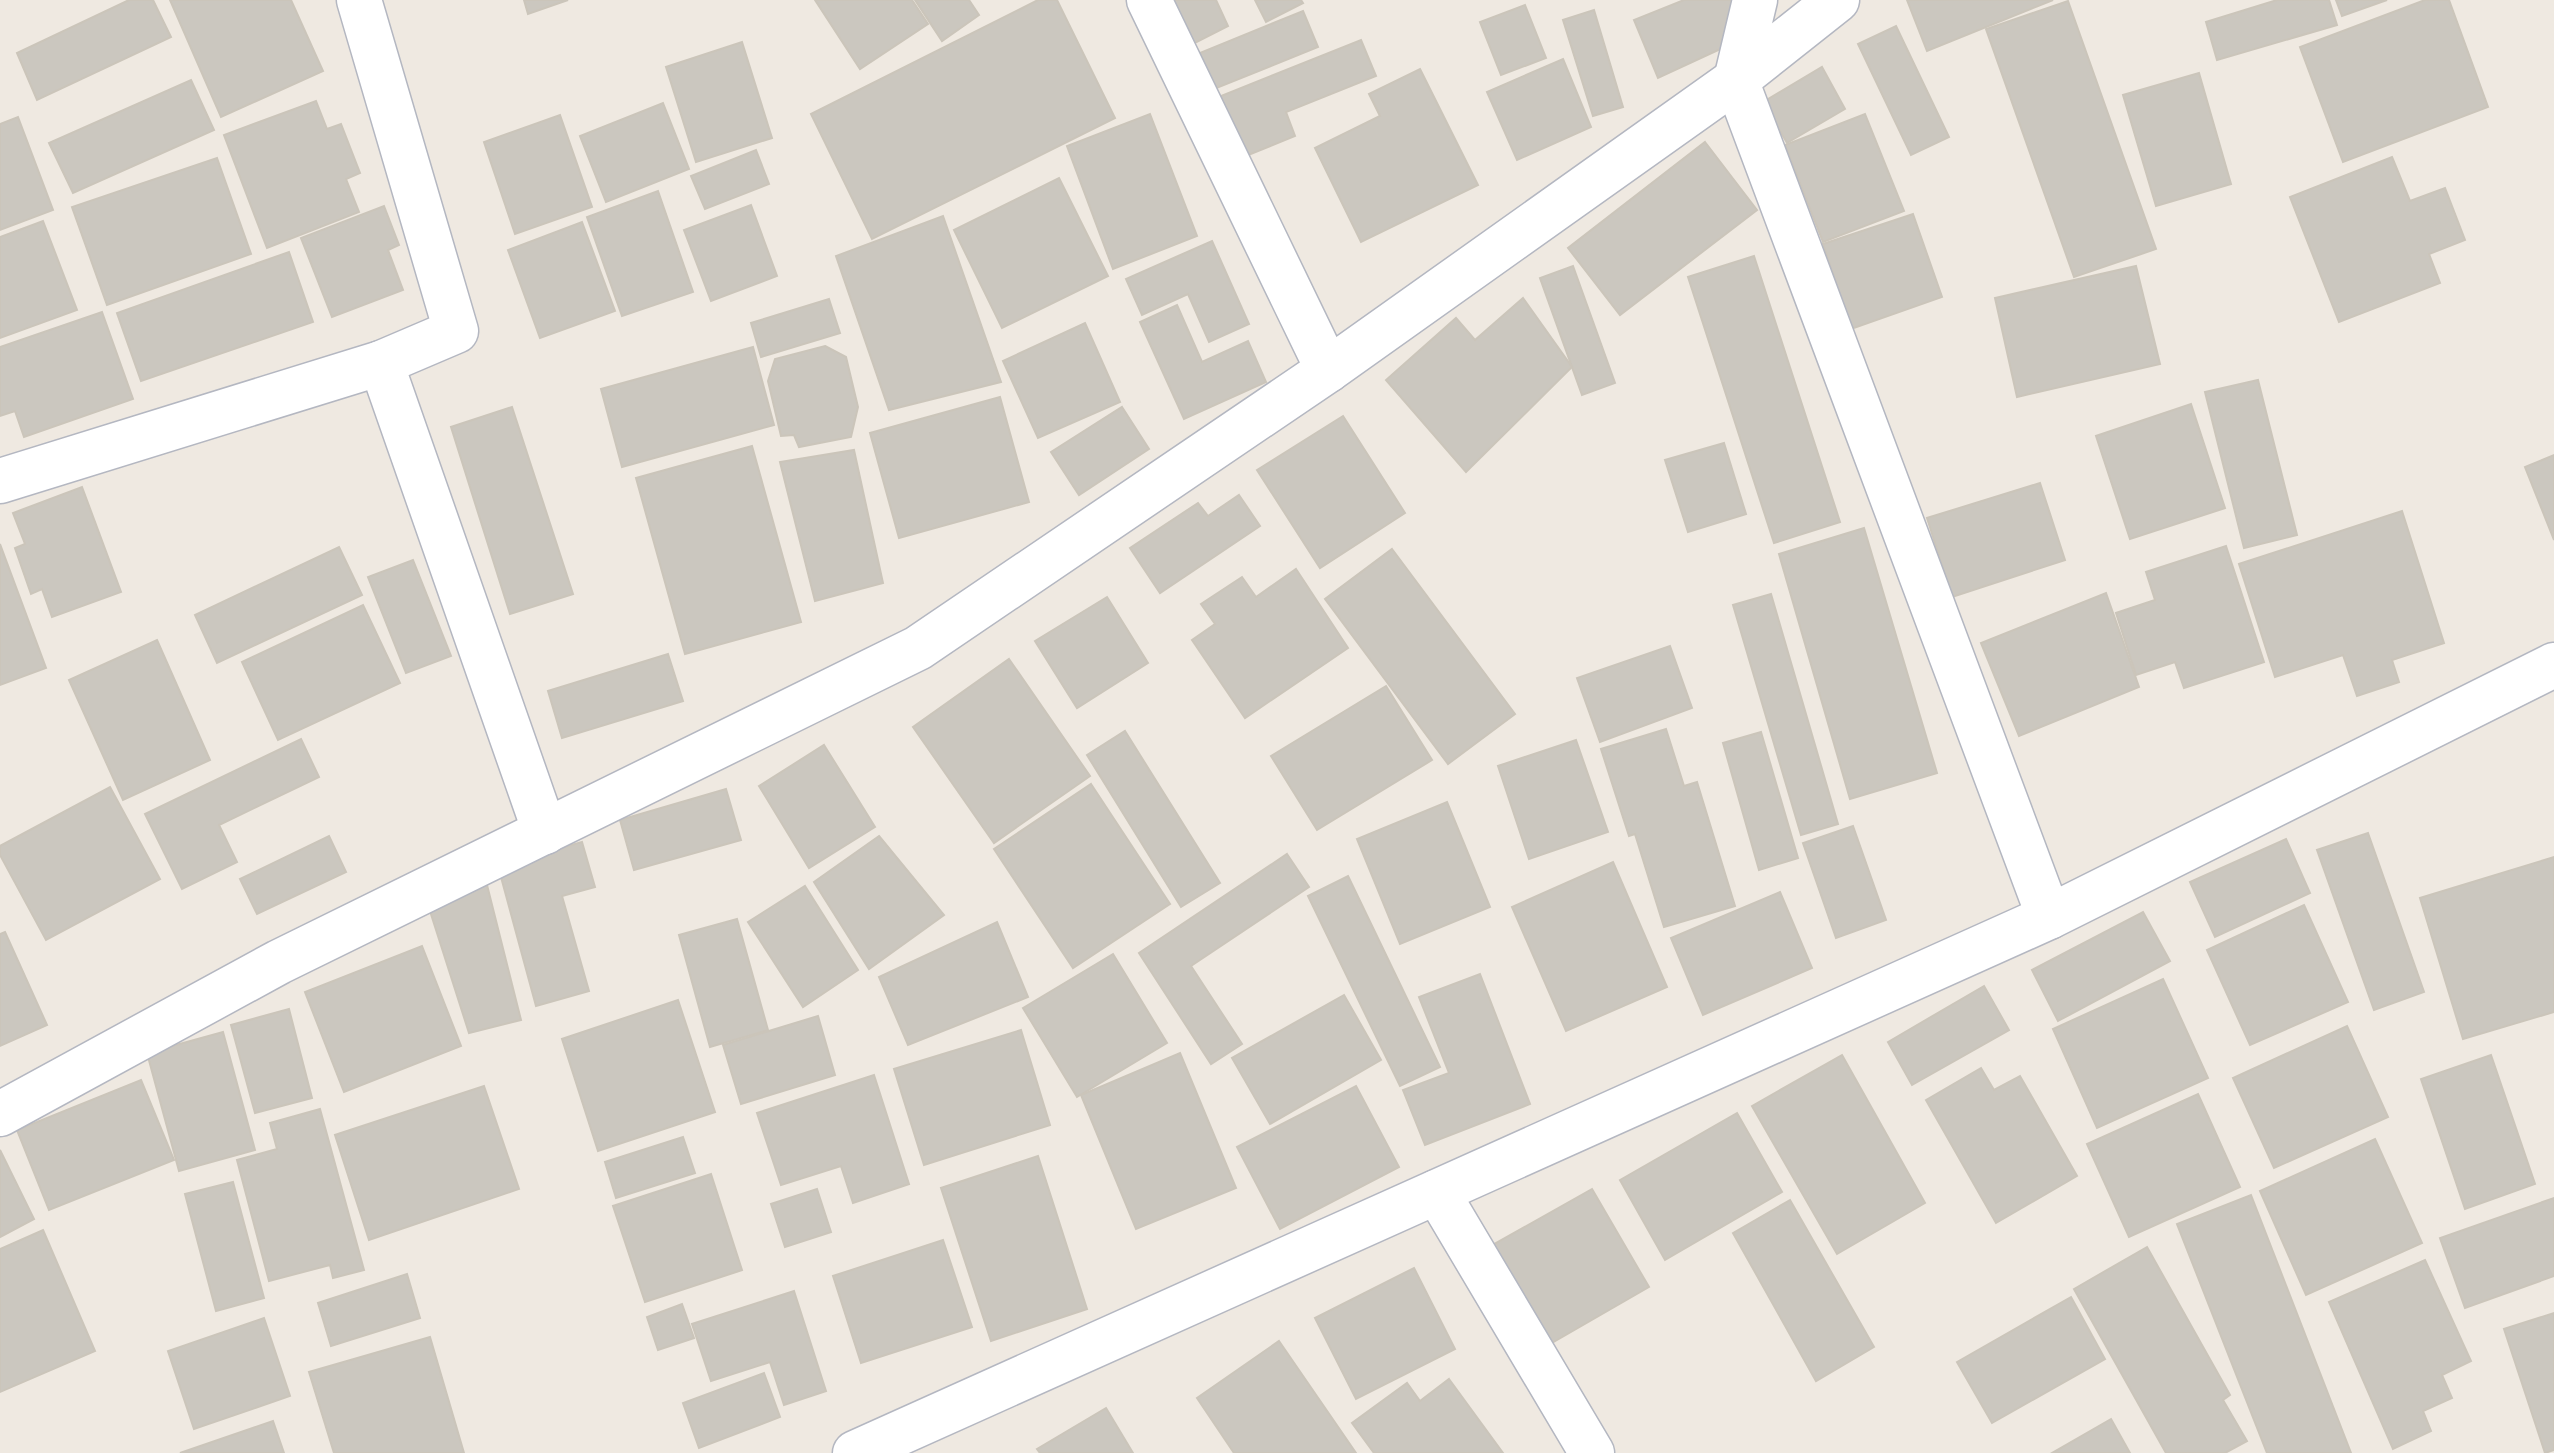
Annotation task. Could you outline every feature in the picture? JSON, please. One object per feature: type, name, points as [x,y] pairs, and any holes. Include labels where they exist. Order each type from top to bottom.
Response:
[{"type":"street","points":[[0,481],[381,363],[456,331],[359,0]]},
{"type":"street","points":[[1149,0],[1328,370]]},
{"type":"street","points":[[1755,0],[1736,80],[2049,917]]},
{"type":"street","points":[[0,1114],[279,962],[918,648],[1328,370],[1736,80],[1837,0]]},
{"type":"street","points":[[381,363],[545,832]]},
{"type":"street","points":[[855,1453],[2049,917],[2553,668]]},
{"type":"street","points":[[1437,1192],[1592,1453]]},
{"type":"building","points":[[129,0],[153,0],[171,37],[37,100],[17,53]]},
{"type":"building","points":[[170,0],[291,0],[323,71],[221,117]]},
{"type":"building","points":[[524,0],[568,0],[528,14]]},
{"type":"building","points":[[815,0],[912,0],[928,24],[860,69]]},
{"type":"building","points":[[915,0],[969,0],[979,15],[942,41]]},
{"type":"building","points":[[1038,0],[1057,0],[1115,118],[872,239],[811,114]]},
{"type":"building","points":[[1167,0],[1216,0],[1228,26],[1189,46]]},
{"type":"building","points":[[1255,0],[1301,0],[1303,3],[1266,22]]},
{"type":"building","points":[[1684,0],[1734,0],[1729,45],[1658,78],[1634,20]]},
{"type":"building","points":[[1907,0],[2053,0],[1927,51]]},
{"type":"building","points":[[2277,0],[2329,0],[2337,25],[2217,60],[2206,22]]},
{"type":"building","points":[[2336,0],[2387,0],[2342,16]]},
{"type":"building","points":[[2425,0],[2449,0],[2488,107],[2343,162],[2300,47]]},
{"type":"building","points":[[2068,1],[2156,249],[2074,277],[1986,29]]},
{"type":"building","points":[[1525,5],[1546,58],[1501,75],[1480,22]]},
{"type":"building","points":[[1594,10],[1623,107],[1593,116],[1563,20]]},
{"type":"building","points":[[1303,11],[1318,47],[1209,91],[1195,55]]},
{"type":"building","points":[[1896,26],[1949,137],[1911,155],[1858,44]]},
{"type":"building","points":[[1361,40],[1376,76],[1286,112],[1295,136],[1241,158],[1216,98]]},
{"type":"building","points":[[742,42],[772,138],[696,162],[666,67]]},
{"type":"building","points":[[1563,59],[1591,127],[1517,160],[1487,92]]},
{"type":"building","points":[[1822,67],[1845,109],[1787,143],[1763,102]]},
{"type":"building","points":[[1420,69],[1478,185],[1361,242],[1315,148],[1380,116],[1369,94]]},
{"type":"building","points":[[2199,73],[2231,184],[2156,206],[2123,95]]},
{"type":"building","points":[[191,80],[214,130],[73,193],[49,143]]},
{"type":"building","points":[[316,101],[327,129],[341,124],[360,173],[346,179],[359,212],[267,248],[224,135]]},
{"type":"building","points":[[663,103],[689,169],[606,202],[580,136]]},
{"type":"building","points":[[1150,114],[1197,236],[1113,269],[1067,146]]},
{"type":"building","points":[[1865,114],[1904,211],[1823,242],[1785,145]]},
{"type":"building","points":[[560,115],[592,207],[515,234],[484,142]]},
{"type":"building","points":[[18,117],[53,210],[0,230],[0,124]]},
{"type":"building","points":[[1705,142],[1757,210],[1620,315],[1568,248]]},
{"type":"building","points":[[756,150],[769,184],[705,209],[691,176]]},
{"type":"building","points":[[2392,157],[2410,201],[2445,188],[2465,240],[2429,254],[2440,283],[2339,322],[2290,197]]},
{"type":"building","points":[[217,158],[251,254],[107,305],[72,207]]},
{"type":"building","points":[[1059,178],[1108,276],[1002,328],[954,230]]},
{"type":"building","points":[[658,191],[693,292],[622,316],[587,217]]},
{"type":"building","points":[[751,205],[777,276],[711,301],[684,230]]},
{"type":"building","points":[[384,206],[399,245],[388,250],[403,290],[332,317],[301,238]]},
{"type":"building","points":[[1913,214],[1942,297],[1851,329],[1823,244]]},
{"type":"building","points":[[943,216],[1001,382],[889,410],[836,256]]},
{"type":"building","points":[[43,221],[77,310],[0,338],[0,237]]},
{"type":"building","points":[[582,222],[615,311],[540,338],[508,250]]},
{"type":"building","points":[[1212,241],[1249,324],[1209,342],[1188,294],[1142,315],[1126,279]]},
{"type":"building","points":[[289,252],[313,322],[141,381],[117,313]]},
{"type":"building","points":[[1754,256],[1840,522],[1774,543],[1688,277]]},
{"type":"building","points":[[1573,266],[1615,383],[1582,395],[1540,278]]},
{"type":"building","points":[[2136,266],[2160,364],[2017,397],[1995,298]]},
{"type":"building","points":[[1523,298],[1572,367],[1466,472],[1386,380],[1456,318],[1475,340]]},
{"type":"building","points":[[829,299],[840,333],[761,357],[751,323]]},
{"type":"building","points":[[1177,305],[1202,362],[1248,341],[1266,382],[1184,419],[1140,322]]},
{"type":"building","points":[[102,312],[133,399],[24,437],[15,411],[0,416],[0,347]]},
{"type":"building","points":[[1085,323],[1120,402],[1038,438],[1003,361]]},
{"type":"building","points":[[825,346],[846,357],[858,407],[851,437],[799,447],[794,435],[781,436],[768,381],[775,359]]},
{"type":"building","points":[[753,347],[774,425],[622,467],[601,389]]},
{"type":"building","points":[[2258,380],[2297,535],[2244,548],[2205,392]]},
{"type":"building","points":[[1000,397],[1029,502],[899,538],[870,433]]},
{"type":"building","points":[[2191,404],[2225,508],[2130,539],[2096,436]]},
{"type":"building","points":[[512,407],[573,594],[510,614],[451,427]]},
{"type":"building","points":[[1122,407],[1149,449],[1079,495],[1051,452]]},
{"type":"building","points":[[1343,416],[1405,513],[1320,568],[1257,470]]},
{"type":"building","points":[[1724,443],[1746,514],[1688,532],[1665,460]]},
{"type":"building","points":[[752,446],[801,622],[685,654],[636,478]]},
{"type":"building","points":[[854,450],[883,583],[815,601],[780,462]]},
{"type":"building","points":[[2554,455],[2554,540],[2525,467]]},
{"type":"building","points":[[2040,483],[2065,560],[1952,597],[1927,518]]},
{"type":"building","points":[[82,487],[121,592],[52,617],[42,589],[31,594],[15,548],[25,544],[13,513]]},
{"type":"building","points":[[1239,495],[1260,526],[1160,593],[1130,548],[1198,503],[1208,516]]},
{"type":"building","points":[[2402,511],[2444,643],[2392,660],[2399,682],[2357,696],[2343,655],[2275,677],[2239,564]]},
{"type":"building","points":[[1864,528],[1937,773],[1850,799],[1779,554]]},
{"type":"building","points":[[0,544],[46,668],[0,685]]},
{"type":"building","points":[[2226,546],[2264,662],[2184,688],[2175,662],[2136,675],[2116,613],[2155,600],[2146,572]]},
{"type":"building","points":[[339,547],[362,595],[217,663],[195,615]]},
{"type":"building","points":[[1392,549],[1515,714],[1448,764],[1325,599]]},
{"type":"building","points":[[413,560],[451,656],[406,673],[368,577]]},
{"type":"building","points":[[1296,569],[1348,648],[1245,718],[1192,640],[1215,624],[1201,604],[1242,577],[1256,597]]},
{"type":"building","points":[[2106,593],[2139,687],[2019,736],[1981,643]]},
{"type":"building","points":[[1771,594],[1838,824],[1801,835],[1733,605]]},
{"type":"building","points":[[1107,597],[1148,663],[1077,708],[1035,641]]},
{"type":"building","points":[[363,605],[400,683],[278,740],[242,662]]},
{"type":"building","points":[[157,640],[210,760],[123,800],[69,680]]},
{"type":"building","points":[[1670,646],[1692,708],[1600,742],[1577,678]]},
{"type":"building","points":[[668,654],[683,701],[562,738],[548,691]]},
{"type":"building","points":[[1009,659],[1090,776],[994,843],[913,727]]},
{"type":"building","points":[[1386,686],[1432,760],[1317,830],[1271,756]]},
{"type":"building","points":[[1666,729],[1684,786],[1697,782],[1735,906],[1664,927],[1635,834],[1629,836],[1601,749]]},
{"type":"building","points":[[1125,731],[1220,883],[1181,907],[1087,755]]},
{"type":"building","points":[[1761,732],[1798,858],[1759,870],[1723,743]]},
{"type":"building","points":[[301,739],[319,777],[219,825],[237,862],[182,889],[145,814]]},
{"type":"building","points":[[1576,740],[1608,832],[1529,859],[1498,766]]},
{"type":"building","points":[[824,745],[875,827],[809,868],[759,786]]},
{"type":"building","points":[[1091,784],[1170,904],[1073,968],[994,849]]},
{"type":"building","points":[[110,787],[160,879],[46,940],[0,855],[0,846]]},
{"type":"building","points":[[726,789],[741,840],[634,870],[620,820]]},
{"type":"building","points":[[1447,802],[1490,907],[1400,944],[1357,839]]},
{"type":"building","points":[[1853,826],[1886,920],[1836,938],[1803,843]]},
{"type":"building","points":[[2368,833],[2424,992],[2374,1010],[2317,850]]},
{"type":"building","points":[[329,836],[346,872],[257,914],[240,879]]},
{"type":"building","points":[[879,836],[944,915],[869,969],[814,882]]},
{"type":"building","points":[[2286,839],[2310,893],[2215,937],[2190,882]]},
{"type":"building","points":[[582,842],[595,887],[562,896],[589,991],[536,1006],[498,866]]},
{"type":"building","points":[[1287,854],[1309,887],[1191,966],[1242,1044],[1211,1064],[1139,953]]},
{"type":"building","points":[[2554,857],[2554,1012],[2463,1039],[2420,898]]},
{"type":"building","points":[[1613,862],[1667,987],[1566,1031],[1512,907]]},
{"type":"building","points":[[1348,876],[1440,1067],[1400,1086],[1308,896]]},
{"type":"building","points":[[486,881],[521,1020],[469,1033],[430,911]]},
{"type":"building","points":[[805,886],[858,970],[803,1007],[748,922]]},
{"type":"building","points":[[1780,892],[1812,968],[1703,1015],[1671,938]]},
{"type":"building","points":[[2304,905],[2348,1002],[2250,1045],[2207,950]]},
{"type":"building","points":[[2143,912],[2170,961],[2058,1021],[2032,970]]},
{"type":"building","points":[[737,919],[768,1030],[710,1047],[679,935]]},
{"type":"building","points":[[997,922],[1028,997],[908,1045],[879,977]]},
{"type":"building","points":[[5,932],[47,1025],[0,1046],[0,934]]},
{"type":"building","points":[[422,946],[461,1046],[344,1092],[305,992]]},
{"type":"building","points":[[1113,954],[1167,1043],[1077,1097],[1023,1008]]},
{"type":"building","points":[[1480,974],[1530,1104],[1425,1145],[1403,1090],[1449,1073],[1419,997]]},
{"type":"building","points":[[2163,979],[2208,1078],[2097,1128],[2053,1029]]},
{"type":"building","points":[[1984,986],[2009,1030],[1912,1085],[1888,1042]]},
{"type":"building","points":[[1344,995],[1381,1060],[1270,1124],[1232,1058]]},
{"type":"building","points":[[678,1000],[715,1112],[598,1151],[562,1039]]},
{"type":"building","points":[[289,1009],[312,1098],[255,1113],[231,1025]]},
{"type":"building","points":[[818,1016],[835,1075],[741,1104],[723,1045]]},
{"type":"building","points":[[2347,1026],[2388,1117],[2274,1168],[2233,1078]]},
{"type":"building","points":[[1021,1030],[1050,1125],[924,1165],[894,1069]]},
{"type":"building","points":[[223,1032],[255,1150],[179,1171],[147,1053]]},
{"type":"building","points":[[1180,1053],[1236,1188],[1136,1229],[1081,1095]]},
{"type":"building","points":[[1842,1055],[1925,1203],[1837,1254],[1752,1106]]},
{"type":"building","points":[[2491,1055],[2535,1184],[2465,1209],[2421,1079]]},
{"type":"building","points":[[1981,1068],[1994,1090],[2020,1076],[2077,1176],[1996,1223],[1926,1100]]},
{"type":"building","points":[[874,1075],[909,1184],[853,1203],[841,1166],[781,1185],[757,1113]]},
{"type":"building","points":[[141,1080],[174,1160],[49,1210],[17,1130]]},
{"type":"building","points":[[484,1086],[519,1189],[369,1240],[335,1135]]},
{"type":"building","points":[[1356,1086],[1399,1167],[1280,1229],[1237,1147]]},
{"type":"building","points":[[2198,1094],[2240,1187],[2129,1237],[2087,1144]]},
{"type":"building","points":[[320,1109],[364,1270],[333,1278],[330,1265],[269,1281],[237,1160],[277,1149],[270,1123]]},
{"type":"building","points":[[1737,1113],[1782,1192],[1665,1260],[1620,1180]]},
{"type":"building","points":[[683,1137],[695,1173],[616,1198],[605,1162]]},
{"type":"building","points":[[2375,1139],[2422,1243],[2306,1295],[2260,1191]]},
{"type":"building","points":[[0,1150],[34,1219],[0,1237]]},
{"type":"building","points":[[1038,1156],[1087,1309],[991,1341],[941,1188]]},
{"type":"building","points":[[711,1174],[742,1270],[645,1302],[613,1206]]},
{"type":"building","points":[[233,1182],[264,1298],[216,1311],[185,1194]]},
{"type":"building","points":[[817,1189],[831,1232],[785,1247],[771,1204]]},
{"type":"building","points":[[1592,1189],[1649,1287],[1538,1351],[1482,1251]]},
{"type":"building","points":[[2251,1195],[2351,1453],[2267,1453],[2177,1224]]},
{"type":"building","points":[[2554,1198],[2554,1276],[2465,1308],[2440,1238]]},
{"type":"building","points":[[1790,1200],[1874,1347],[1816,1381],[1733,1233]]},
{"type":"building","points":[[43,1230],[95,1351],[0,1392],[0,1249]]},
{"type":"building","points":[[943,1240],[972,1327],[861,1363],[833,1276]]},
{"type":"building","points":[[2147,1247],[2230,1395],[2223,1400],[2247,1441],[2225,1453],[2166,1453],[2074,1289]]},
{"type":"building","points":[[2425,1260],[2471,1361],[2442,1375],[2452,1398],[2423,1411],[2431,1431],[2393,1449],[2329,1302]]},
{"type":"building","points":[[1414,1268],[1455,1349],[1356,1399],[1315,1318]]},
{"type":"building","points":[[407,1274],[420,1318],[331,1346],[318,1303]]},
{"type":"building","points":[[794,1291],[826,1391],[784,1405],[770,1362],[711,1381],[692,1324]]},
{"type":"building","points":[[2071,1297],[2105,1359],[1992,1423],[1957,1362]]},
{"type":"building","points":[[682,1304],[694,1338],[658,1350],[647,1317]]},
{"type":"building","points":[[2554,1313],[2554,1450],[2545,1453],[2504,1329]]},
{"type":"building","points":[[264,1318],[290,1396],[194,1429],[168,1351]]},
{"type":"building","points":[[430,1337],[464,1453],[334,1453],[309,1372]]},
{"type":"building","points":[[1279,1341],[1356,1453],[1234,1453],[1197,1398]]},
{"type":"building","points":[[764,1373],[780,1417],[699,1448],[683,1403]]},
{"type":"building","points":[[1449,1379],[1503,1453],[1374,1453],[1352,1423],[1407,1383],[1420,1401]]},
{"type":"building","points":[[1106,1408],[1133,1453],[1040,1453],[1037,1449]]},
{"type":"building","points":[[2111,1419],[2130,1453],[2052,1453]]},
{"type":"building","points":[[273,1421],[284,1453],[180,1453]]}]
